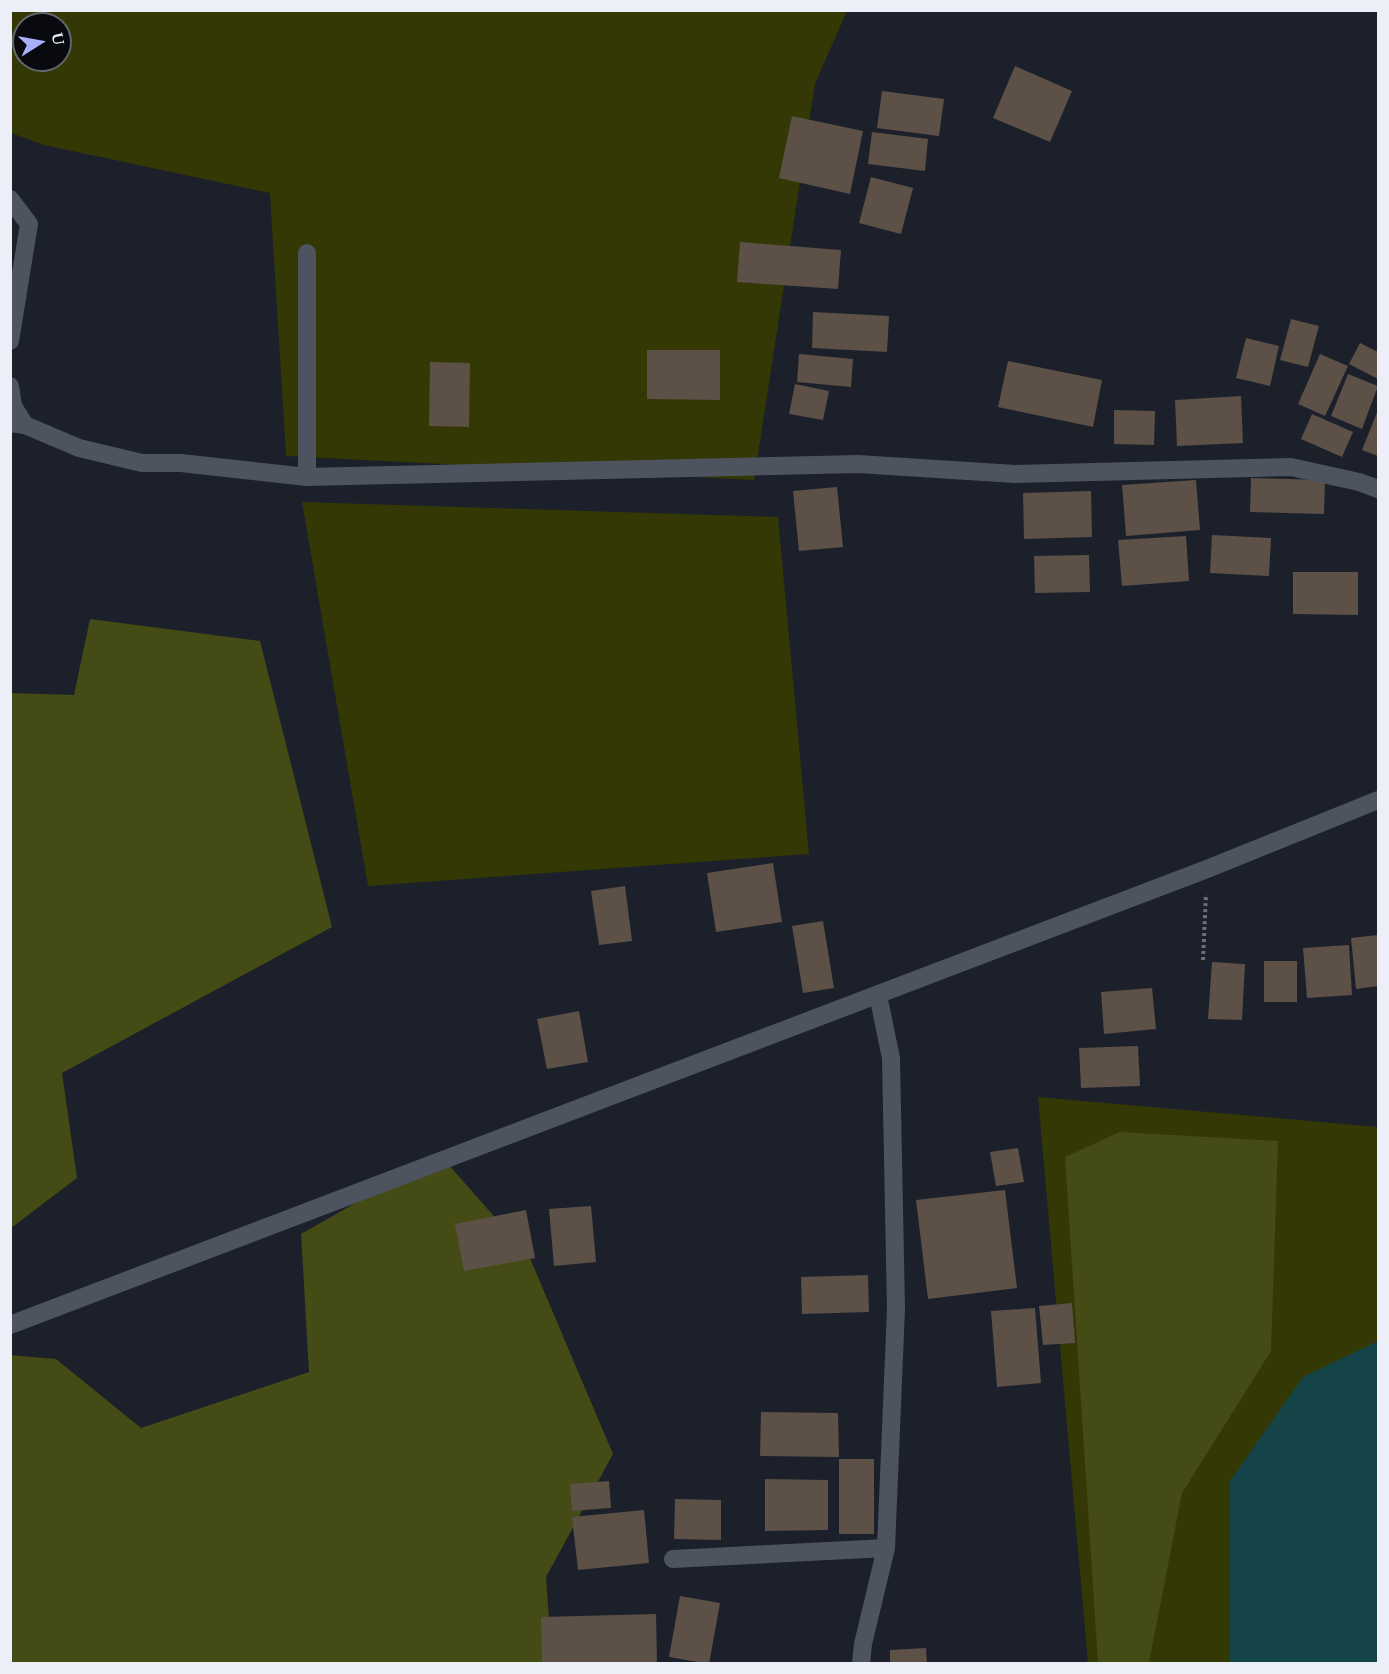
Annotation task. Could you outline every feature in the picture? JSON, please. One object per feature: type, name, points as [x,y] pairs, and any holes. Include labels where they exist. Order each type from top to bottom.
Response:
[{"type":"street","points":[[10,200],[29,224],[10,341]]},
{"type":"street","points":[[307,253],[308,477]]},
{"type":"street","points":[[10,386],[18,424],[79,448],[142,463],[181,463],[308,477],[858,464],[1015,474],[1291,467],[1359,482],[1378,489]]},
{"type":"street","points":[[10,1325],[1207,869],[1378,800]]},
{"type":"street","points":[[861,1664],[863,1644],[886,1548],[896,1297],[891,1058],[878,995]]},
{"type":"street","points":[[673,1559],[886,1548]]},
{"type":"path","points":[[1203,960],[1207,869]]},
{"type":"green space","points":[[11,11],[847,11],[815,84],[754,480],[286,456],[270,193],[44,145],[11,133]]},
{"type":"green space","points":[[302,502],[778,517],[809,854],[368,886]]},
{"type":"green space","points":[[90,619],[260,641],[332,927],[62,1073],[77,1178],[11,1228],[11,693],[74,695]]},
{"type":"green space","points":[[1038,1097],[1378,1127],[1378,1663],[1088,1663]]},
{"type":"green space","points":[[1120,1132],[1278,1141],[1271,1351],[1182,1493],[1149,1663],[1098,1663],[1065,1157]]},
{"type":"green space","points":[[440,1155],[529,1256],[613,1454],[546,1577],[552,1663],[11,1663],[10,1355],[56,1359],[141,1428],[309,1372],[301,1234]]},
{"type":"shaded area","points":[[1378,1341],[1378,1663],[1229,1663],[1230,1481],[1303,1377]]},
{"type":"building","points":[[1015,66],[1072,91],[1050,142],[993,118]]},
{"type":"building","points":[[882,91],[944,99],[939,136],[877,128]]},
{"type":"building","points":[[792,116],[863,131],[850,194],[779,178]]},
{"type":"building","points":[[872,132],[928,139],[925,171],[868,164]]},
{"type":"building","points":[[871,177],[913,188],[901,234],[859,223]]},
{"type":"building","points":[[740,242],[841,250],[838,289],[737,282]]},
{"type":"building","points":[[813,312],[889,316],[887,352],[812,348]]},
{"type":"building","points":[[1291,319],[1319,326],[1308,367],[1280,360]]},
{"type":"building","points":[[1246,338],[1279,346],[1270,386],[1236,378]]},
{"type":"building","points":[[1360,343],[1378,352],[1378,379],[1349,364]]},
{"type":"building","points":[[647,350],[720,350],[720,400],[647,399]]},
{"type":"building","points":[[799,354],[853,359],[851,387],[797,382]]},
{"type":"building","points":[[1320,354],[1348,366],[1325,416],[1298,404]]},
{"type":"building","points":[[1008,361],[1102,380],[1093,427],[998,407]]},
{"type":"building","points":[[430,362],[470,363],[469,427],[429,426]]},
{"type":"building","points":[[1348,374],[1378,386],[1362,429],[1331,416]]},
{"type":"building","points":[[795,384],[829,391],[823,420],[789,414]]},
{"type":"building","points":[[1241,396],[1243,443],[1177,446],[1175,400]]},
{"type":"building","points":[[1114,410],[1155,411],[1154,445],[1114,444]]},
{"type":"building","points":[[1378,410],[1378,456],[1362,450]]},
{"type":"building","points":[[1312,414],[1353,432],[1342,457],[1301,439]]},
{"type":"building","points":[[1251,478],[1325,480],[1324,514],[1250,512]]},
{"type":"building","points":[[1196,480],[1200,530],[1126,536],[1122,485]]},
{"type":"building","points":[[837,487],[843,547],[799,551],[793,491]]},
{"type":"building","points":[[1091,491],[1092,537],[1024,539],[1023,493]]},
{"type":"building","points":[[1212,535],[1271,538],[1269,576],[1210,573]]},
{"type":"building","points":[[1186,536],[1189,581],[1122,586],[1118,540]]},
{"type":"building","points":[[1089,555],[1090,592],[1035,593],[1034,556]]},
{"type":"building","points":[[1293,572],[1358,572],[1358,615],[1293,614]]},
{"type":"building","points":[[773,863],[782,922],[716,932],[707,873]]},
{"type":"building","points":[[625,886],[632,941],[599,945],[591,891]]},
{"type":"building","points":[[823,921],[834,988],[803,993],[792,926]]},
{"type":"building","points":[[1378,935],[1378,986],[1356,989],[1351,938]]},
{"type":"building","points":[[1349,945],[1352,995],[1307,998],[1303,948]]},
{"type":"building","points":[[1264,961],[1297,961],[1297,1002],[1264,1002]]},
{"type":"building","points":[[1212,962],[1245,964],[1242,1020],[1208,1019]]},
{"type":"building","points":[[1152,988],[1156,1029],[1104,1034],[1101,992]]},
{"type":"building","points":[[579,1011],[588,1062],[547,1069],[537,1019]]},
{"type":"building","points":[[1138,1046],[1140,1086],[1081,1088],[1079,1048]]},
{"type":"building","points":[[1018,1148],[1024,1182],[996,1186],[990,1152]]},
{"type":"building","points":[[1005,1190],[1017,1288],[928,1299],[916,1200]]},
{"type":"building","points":[[591,1206],[596,1262],[554,1266],[549,1209]]},
{"type":"building","points":[[526,1210],[535,1258],[464,1271],[455,1224]]},
{"type":"building","points":[[868,1275],[869,1312],[802,1314],[801,1277]]},
{"type":"building","points":[[1072,1303],[1075,1343],[1043,1345],[1039,1306]]},
{"type":"building","points":[[1035,1308],[1041,1383],[997,1387],[991,1311]]},
{"type":"building","points":[[761,1412],[838,1413],[839,1457],[760,1456]]},
{"type":"building","points":[[839,1459],[874,1459],[874,1534],[839,1534]]},
{"type":"building","points":[[765,1479],[828,1480],[828,1530],[765,1531]]},
{"type":"building","points":[[609,1481],[611,1508],[572,1511],[570,1484]]},
{"type":"building","points":[[675,1499],[721,1500],[721,1540],[674,1539]]},
{"type":"building","points":[[644,1510],[649,1563],[578,1570],[572,1517]]},
{"type":"building","points":[[680,1596],[720,1603],[709,1664],[669,1657]]},
{"type":"building","points":[[656,1614],[657,1664],[542,1664],[541,1617]]},
{"type":"building","points":[[926,1648],[927,1664],[890,1664],[890,1650]]}]
